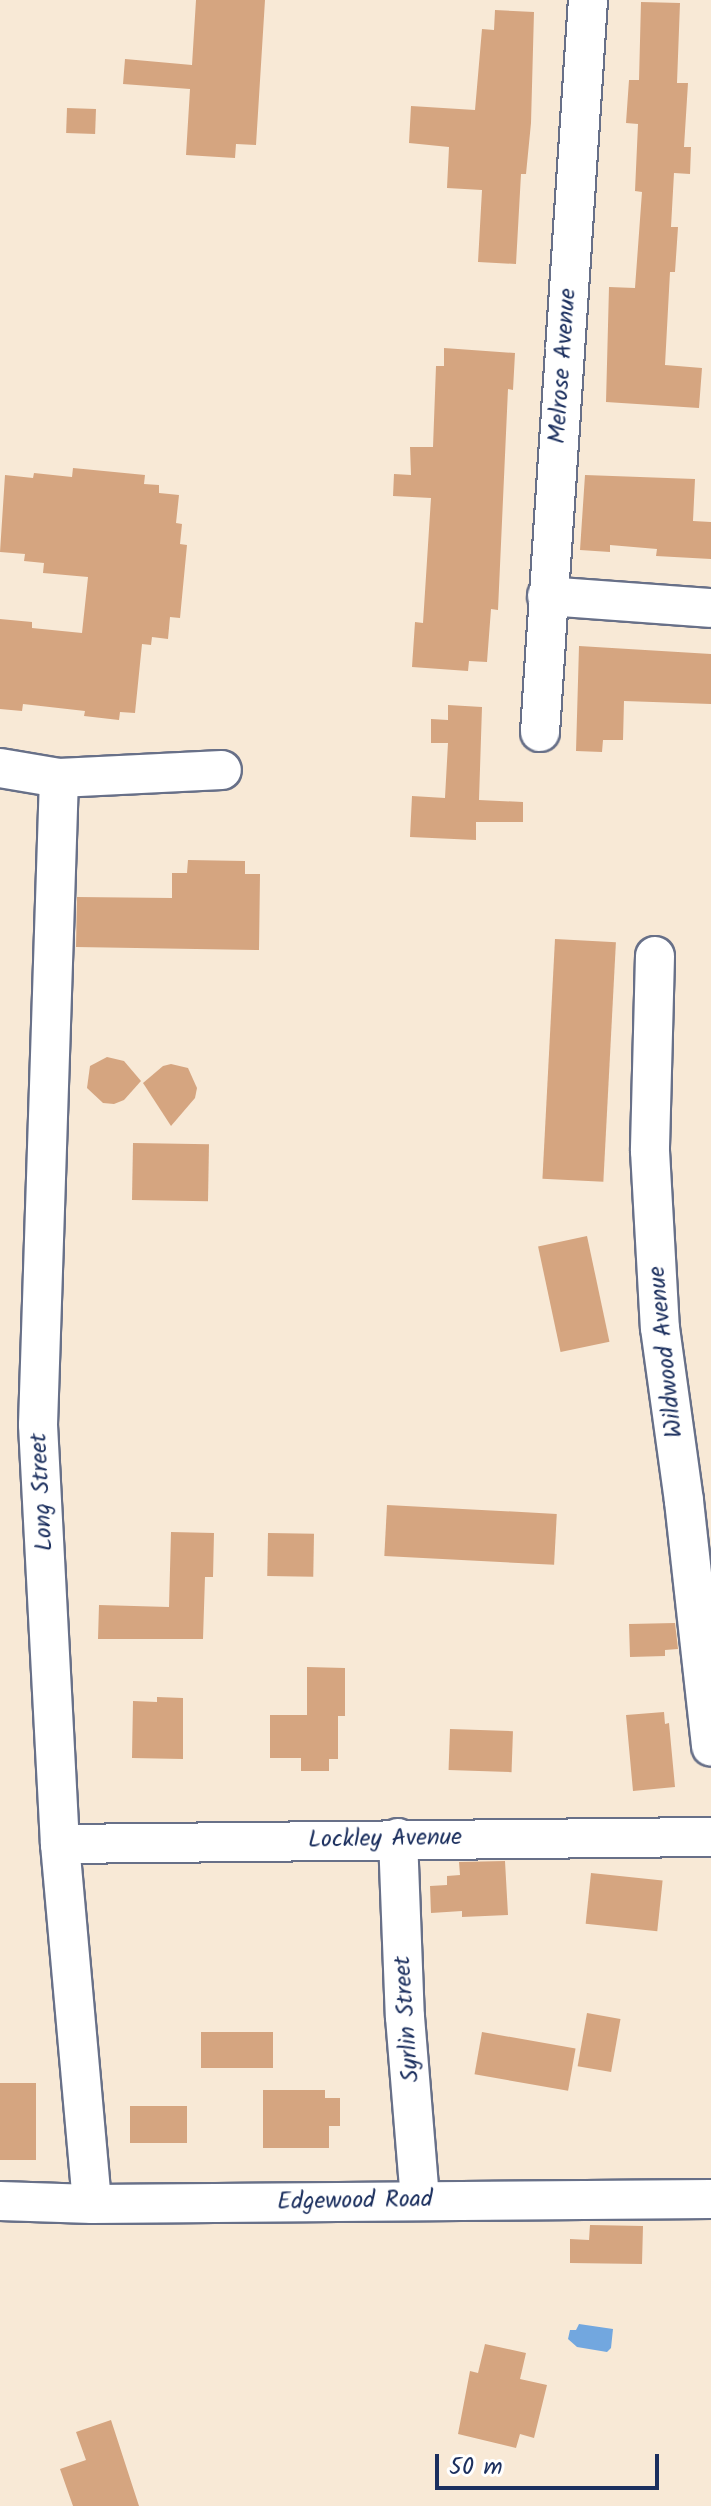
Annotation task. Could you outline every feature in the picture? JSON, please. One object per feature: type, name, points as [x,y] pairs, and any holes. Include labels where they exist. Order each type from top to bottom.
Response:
[{"type":"street","name":"Melrose Avenue","points":[[540,732],[588,0]]},
{"type":"street","points":[[547,596],[711,608]]},
{"type":"street","points":[[0,768],[59,778],[222,770]]},
{"type":"street","name":"Long Street","points":[[59,778],[38,1425],[60,1844],[92,2204]]},
{"type":"street","name":"Wildwood Avenue","points":[[655,956],[650,1151],[660,1328],[684,1501],[711,1747]]},
{"type":"street","name":"Lockley Avenue","points":[[60,1844],[711,1837]]},
{"type":"street","name":"Syrlin Street","points":[[398,1838],[405,2017],[420,2200]]},
{"type":"street","name":"Edgewood Road","points":[[0,2201],[92,2204],[711,2199]]},
{"type":"water","points":[[579,2324],[613,2329],[611,2348],[607,2352],[577,2347],[568,2339],[570,2330],[576,2330]]},
{"type":"building","points":[[196,0],[265,0],[256,145],[236,144],[235,158],[186,155],[190,89],[123,84],[125,59],[192,65]]},
{"type":"building","points":[[641,2],[680,3],[677,83],[688,83],[684,147],[691,147],[690,174],[674,173],[671,227],[678,227],[675,272],[670,272],[665,365],[702,368],[699,408],[606,402],[609,287],[635,288],[642,192],[635,191],[638,124],[626,123],[629,80],[639,80]]},
{"type":"building","points":[[495,10],[534,12],[531,123],[526,174],[521,174],[516,264],[478,262],[482,190],[447,188],[449,147],[409,143],[411,106],[475,110],[482,29],[494,30]]},
{"type":"building","points":[[67,108],[96,109],[95,134],[66,133]]},
{"type":"building","points":[[444,348],[515,353],[513,390],[508,389],[498,610],[491,609],[487,662],[469,661],[468,671],[412,667],[415,622],[423,623],[431,498],[393,496],[394,474],[411,475],[410,447],[433,447],[436,366],[444,366]]},
{"type":"building","points":[[73,468],[145,475],[144,484],[159,485],[159,493],[179,495],[176,523],[182,524],[180,544],[187,545],[180,618],[170,617],[168,639],[152,637],[151,645],[142,644],[135,713],[120,712],[119,720],[84,716],[85,711],[23,704],[22,711],[0,709],[0,619],[32,622],[32,628],[82,633],[88,577],[43,573],[44,563],[24,561],[25,554],[0,552],[5,475],[33,478],[34,473],[72,477]]},
{"type":"building","points":[[585,475],[695,479],[693,521],[711,522],[711,559],[656,556],[657,549],[610,545],[610,552],[580,550]]},
{"type":"building","points":[[579,646],[711,654],[711,704],[624,701],[623,740],[603,740],[602,752],[576,751]]},
{"type":"building","points":[[448,705],[482,707],[479,800],[523,802],[523,822],[476,822],[476,840],[410,837],[412,796],[445,798],[448,743],[431,743],[431,719],[448,720]]},
{"type":"building","points":[[188,860],[245,861],[245,874],[260,874],[259,950],[76,947],[77,897],[172,898],[172,873],[187,873]]},
{"type":"building","points":[[555,939],[616,942],[603,1182],[542,1179]]},
{"type":"building","points":[[107,1057],[124,1061],[141,1081],[124,1100],[114,1104],[103,1103],[87,1088],[90,1066]]},
{"type":"building","points":[[171,1064],[188,1068],[197,1088],[195,1098],[171,1126],[143,1083],[163,1066]]},
{"type":"building","points":[[133,1143],[209,1144],[208,1201],[132,1200]]},
{"type":"building","points":[[587,1236],[609,1342],[561,1352],[538,1246]]},
{"type":"building","points":[[387,1505],[557,1514],[554,1565],[384,1556]]},
{"type":"building","points":[[171,1532],[214,1533],[213,1577],[205,1577],[203,1639],[98,1639],[99,1605],[169,1607]]},
{"type":"building","points":[[268,1533],[314,1534],[313,1577],[267,1576]]},
{"type":"building","points":[[675,1623],[678,1649],[665,1650],[665,1656],[630,1657],[629,1624]]},
{"type":"building","points":[[307,1667],[345,1668],[345,1716],[338,1716],[338,1759],[329,1759],[329,1771],[301,1771],[301,1758],[270,1758],[270,1715],[307,1715]]},
{"type":"building","points":[[157,1697],[183,1698],[183,1759],[132,1758],[133,1701],[157,1702]]},
{"type":"building","points":[[664,1712],[665,1724],[669,1723],[675,1787],[633,1791],[626,1715]]},
{"type":"building","points":[[450,1729],[513,1731],[512,1772],[449,1770]]},
{"type":"building","points":[[505,1861],[508,1915],[462,1917],[462,1911],[431,1913],[430,1886],[447,1885],[447,1876],[460,1875],[459,1862]]},
{"type":"building","points":[[591,1873],[663,1881],[657,1931],[586,1924]]},
{"type":"building","points":[[587,2013],[620,2019],[611,2072],[578,2066]]},
{"type":"building","points":[[201,2032],[273,2032],[273,2068],[201,2068]]},
{"type":"building","points":[[482,2032],[576,2048],[568,2091],[475,2074]]},
{"type":"building","points":[[0,2083],[36,2083],[36,2160],[0,2160]]},
{"type":"building","points":[[263,2090],[325,2090],[325,2098],[340,2098],[340,2126],[329,2126],[329,2148],[263,2148]]},
{"type":"building","points":[[130,2106],[187,2106],[187,2143],[130,2143]]},
{"type":"building","points":[[590,2225],[643,2226],[642,2264],[570,2263],[570,2239],[589,2240]]},
{"type":"building","points":[[485,2344],[526,2353],[520,2379],[547,2385],[534,2438],[520,2434],[516,2448],[458,2434],[470,2371],[478,2373]]},
{"type":"building","points":[[111,2420],[139,2506],[73,2506],[60,2469],[86,2460],[76,2432]]}]
